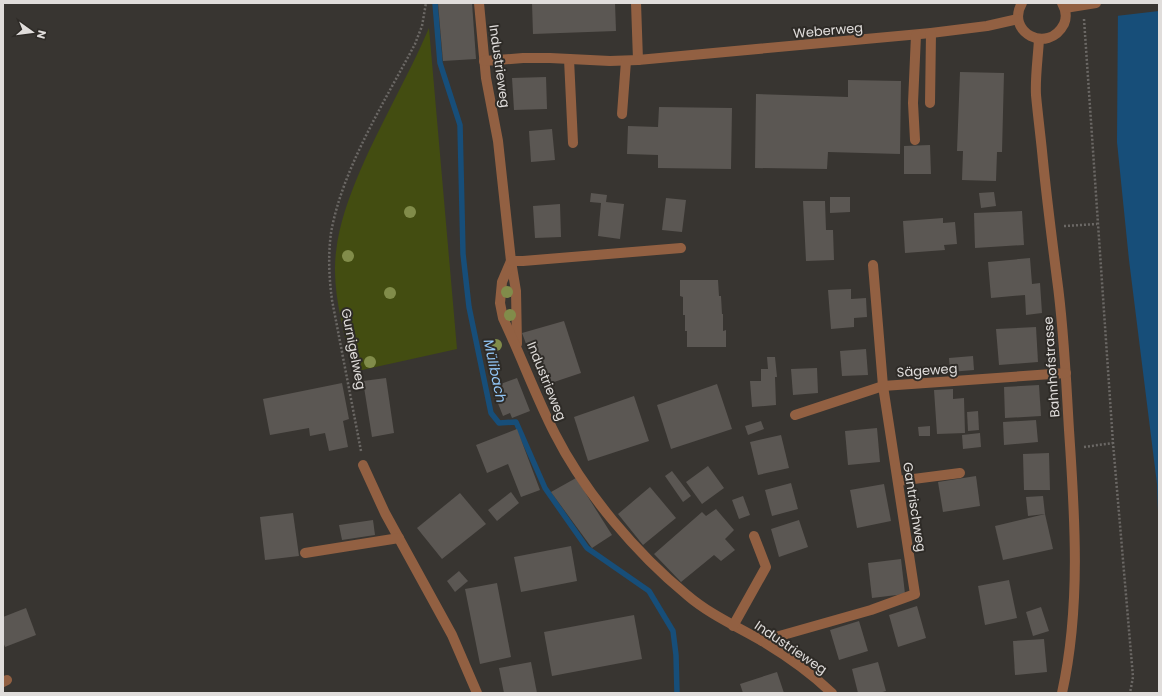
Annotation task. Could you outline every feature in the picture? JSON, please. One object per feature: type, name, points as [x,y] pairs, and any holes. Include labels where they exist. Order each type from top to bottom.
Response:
[{"type":"street","name":"Industrieweg","points":[[479,3],[484,61],[498,141],[511,261],[516,291],[517,348],[555,434],[567,457],[615,523],[657,568],[688,596],[710,612],[762,641],[802,668],[832,693]]},
{"type":"street","points":[[636,3],[638,60]]},
{"type":"street","points":[[1022,3],[1019,8],[1018,19],[1021,26],[1026,33],[1040,40],[1051,38],[1061,31],[1066,20],[1064,6],[1090,4]]},
{"type":"street","name":"Weberweg","points":[[484,61],[523,58],[626,61],[916,35],[987,26],[1018,19]]},
{"type":"street","points":[[930,103],[931,33]]},
{"type":"street","points":[[915,140],[913,103],[916,35]]},
{"type":"street","name":"Bahnhofstrasse","points":[[1040,40],[1036,95],[1066,373],[1074,533],[1074,601],[1067,670],[1062,693]]},
{"type":"street","points":[[570,59],[573,144]]},
{"type":"street","points":[[622,114],[626,61]]},
{"type":"street","points":[[517,348],[503,318],[500,303],[502,282],[511,261],[681,248]]},
{"type":"street","name":"Gantrischweg","points":[[762,641],[871,610],[915,594],[883,386],[873,265]]},
{"type":"street","name":"Sägeweg","points":[[794,415],[883,386],[1066,373]]},
{"type":"street","points":[[363,465],[372,486],[399,538],[452,635],[477,693]]},
{"type":"street","points":[[898,481],[960,473]]},
{"type":"street","name":"Industrieweg","points":[[734,626],[766,567],[754,536]]},
{"type":"street","points":[[305,553],[399,538]]},
{"type":"path","name":"Gurnigelweg","points":[[363,465],[329,279],[331,232],[346,182],[359,151],[415,44],[422,26],[426,3]]},
{"type":"path","points":[[1090,4],[1097,224],[1113,443],[1133,676],[1130,693]]},
{"type":"path","points":[[1050,227],[1097,224]]},
{"type":"path","points":[[1070,448],[1113,443]]},
{"type":"green space","points":[[429,28],[457,349],[353,372],[335,282],[336,252],[339,231],[348,201],[360,171]]},
{"type":"water","points":[[1118,3],[1159,3],[1159,539],[1157,484],[1129,260],[1117,142]]},
{"type":"pier","points":[[1116,3],[1159,3],[1159,11],[1116,16]]},
{"type":"building","points":[[438,3],[472,3],[476,59],[443,61]]},
{"type":"building","points":[[532,3],[615,3],[616,31],[533,34]]},
{"type":"building","points":[[960,72],[1004,73],[1002,152],[997,152],[996,181],[962,180],[963,151],[957,151]]},
{"type":"building","points":[[546,77],[547,109],[514,110],[512,78]]},
{"type":"building","points":[[848,80],[901,81],[900,154],[828,152],[827,169],[755,168],[756,94],[848,97]]},
{"type":"building","points":[[659,107],[732,108],[731,169],[658,168],[658,155],[627,154],[628,126],[658,127]]},
{"type":"building","points":[[552,129],[555,160],[531,162],[529,131]]},
{"type":"building","points":[[930,145],[931,174],[904,174],[904,146]]},
{"type":"building","points":[[994,192],[996,206],[981,208],[979,193]]},
{"type":"building","points":[[591,193],[607,195],[606,202],[624,204],[620,239],[598,236],[601,203],[590,202]]},
{"type":"building","points":[[830,197],[850,197],[850,212],[830,213]]},
{"type":"building","points":[[666,198],[686,200],[682,232],[662,230]]},
{"type":"building","points":[[803,201],[825,201],[826,230],[833,230],[834,260],[806,261]]},
{"type":"building","points":[[560,204],[561,237],[535,238],[533,206]]},
{"type":"building","points":[[1022,211],[1024,245],[975,248],[974,213]]},
{"type":"building","points":[[943,218],[943,223],[955,222],[957,244],[944,245],[945,250],[905,253],[903,221]]},
{"type":"building","points":[[1030,258],[1032,284],[1040,283],[1042,313],[1026,315],[1025,295],[991,298],[988,262]]},
{"type":"building","points":[[680,280],[718,280],[719,296],[721,296],[723,314],[723,331],[726,330],[726,347],[687,347],[685,315],[683,315],[683,297],[680,296]]},
{"type":"building","points":[[851,289],[851,299],[866,298],[867,317],[854,318],[854,327],[831,329],[828,290]]},
{"type":"building","points":[[564,321],[581,373],[542,386],[522,333]]},
{"type":"building","points":[[1036,327],[1038,362],[999,365],[996,329]]},
{"type":"building","points":[[866,349],[868,375],[842,376],[840,351]]},
{"type":"building","points":[[973,356],[974,370],[950,372],[949,358]]},
{"type":"building","points":[[767,357],[775,357],[777,377],[775,377],[776,405],[752,407],[750,381],[761,381],[761,369],[768,369]]},
{"type":"building","points":[[817,368],[818,393],[793,395],[791,369]]},
{"type":"building","points":[[386,378],[394,433],[372,437],[363,381]]},
{"type":"building","points":[[517,378],[530,411],[512,418],[510,413],[503,416],[495,396],[502,394],[498,385]]},
{"type":"building","points":[[342,383],[349,419],[343,421],[348,447],[329,451],[325,433],[310,436],[309,428],[270,435],[263,399]]},
{"type":"building","points":[[717,384],[732,429],[671,449],[657,405]]},
{"type":"building","points":[[1039,385],[1041,416],[1005,418],[1004,387]]},
{"type":"building","points":[[953,389],[953,399],[964,398],[965,433],[937,434],[934,390]]},
{"type":"building","points":[[634,396],[649,441],[588,461],[574,417]]},
{"type":"building","points":[[978,411],[979,430],[968,431],[967,412]]},
{"type":"building","points":[[1036,420],[1038,442],[1004,445],[1003,422]]},
{"type":"building","points":[[761,421],[764,429],[748,435],[745,426]]},
{"type":"building","points":[[930,426],[930,436],[919,436],[918,427]]},
{"type":"building","points":[[877,428],[880,462],[848,465],[845,431]]},
{"type":"building","points":[[517,429],[540,490],[521,497],[508,464],[487,473],[476,445]]},
{"type":"building","points":[[980,433],[981,447],[963,449],[962,435]]},
{"type":"building","points":[[781,435],[789,468],[758,475],[750,442]]},
{"type":"building","points":[[1049,453],[1050,490],[1024,490],[1023,454]]},
{"type":"building","points":[[708,466],[724,488],[702,504],[686,482]]},
{"type":"building","points":[[672,471],[691,496],[683,502],[665,476]]},
{"type":"building","points":[[976,476],[980,506],[943,512],[938,482]]},
{"type":"building","points":[[576,478],[612,535],[592,548],[551,492]]},
{"type":"building","points":[[791,483],[798,509],[772,516],[765,490]]},
{"type":"building","points":[[884,484],[891,521],[857,528],[850,490]]},
{"type":"building","points":[[650,487],[676,518],[643,545],[618,514]]},
{"type":"building","points":[[511,492],[519,503],[497,521],[488,510]]},
{"type":"building","points":[[460,493],[486,524],[442,559],[417,528]]},
{"type":"building","points":[[743,496],[750,515],[739,519],[732,500]]},
{"type":"building","points":[[1043,496],[1045,514],[1028,516],[1026,497]]},
{"type":"building","points":[[716,509],[734,530],[725,539],[735,550],[721,561],[714,555],[681,582],[654,554],[702,512],[706,516]]},
{"type":"building","points":[[293,513],[299,556],[265,560],[260,517]]},
{"type":"building","points":[[1045,514],[1053,549],[1003,560],[995,526]]},
{"type":"building","points":[[373,520],[375,535],[342,540],[339,525]]},
{"type":"building","points":[[799,520],[808,547],[779,557],[771,529]]},
{"type":"building","points":[[571,546],[577,581],[521,592],[514,557]]},
{"type":"building","points":[[901,559],[905,594],[872,598],[868,563]]},
{"type":"building","points":[[459,571],[468,581],[455,592],[447,581]]},
{"type":"building","points":[[1009,580],[1017,618],[985,625],[978,586]]},
{"type":"building","points":[[497,583],[511,657],[480,664],[465,589]]},
{"type":"building","points":[[917,606],[926,638],[898,647],[889,615]]},
{"type":"building","points":[[1041,607],[1049,631],[1033,636],[1026,612]]},
{"type":"building","points":[[26,608],[36,635],[5,647],[3,642],[3,617]]},
{"type":"building","points":[[634,615],[642,659],[552,676],[544,632]]},
{"type":"building","points":[[859,621],[868,651],[839,660],[830,630]]},
{"type":"building","points":[[1044,639],[1047,672],[1015,675],[1013,641]]},
{"type":"building","points":[[531,662],[537,693],[504,693],[499,668]]},
{"type":"building","points":[[878,662],[886,691],[879,693],[858,693],[852,669]]},
{"type":"building","points":[[777,672],[784,693],[743,693],[740,684]]},
{"type":"waterway","name":"Mülibach","points":[[435,3],[440,63],[460,125],[463,254],[469,307],[491,413],[499,423],[516,422],[545,488],[587,548],[649,591],[673,631],[676,655],[677,693]]}]
